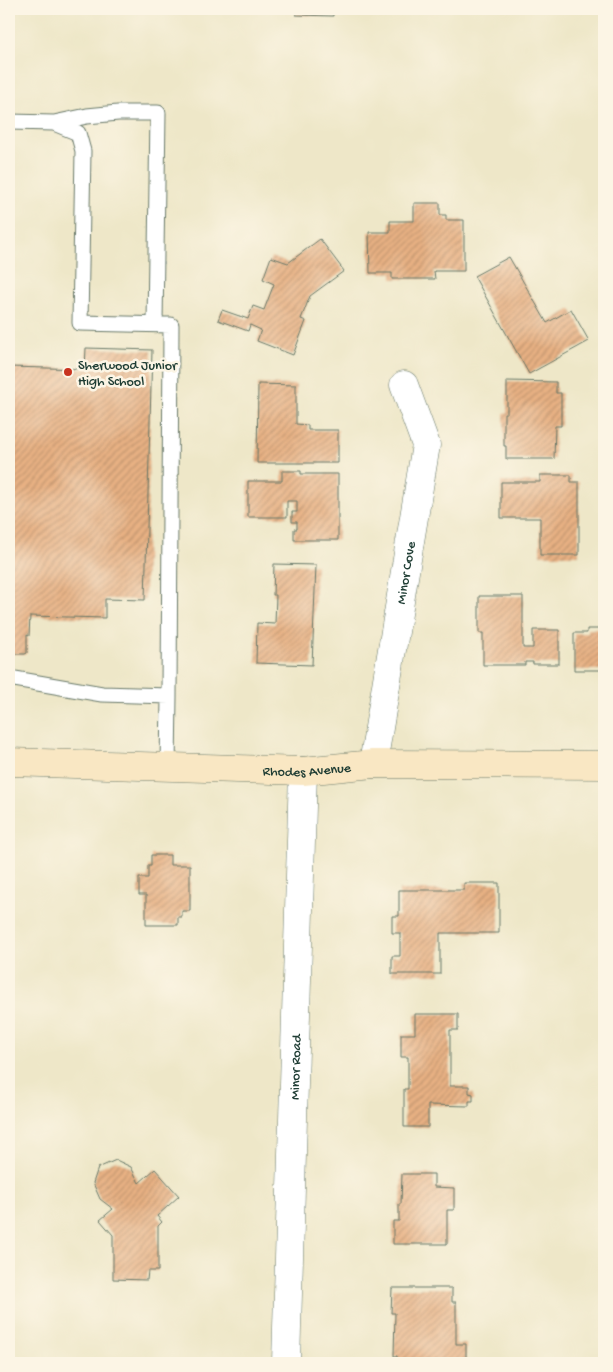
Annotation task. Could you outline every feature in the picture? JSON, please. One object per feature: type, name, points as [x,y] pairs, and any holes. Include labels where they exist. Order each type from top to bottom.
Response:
[{"type":"main road","name":"Rhodes Avenue","points":[[9,762],[302,771],[372,764],[604,765]]},
{"type":"street","name":"Minor Cove","points":[[372,764],[426,445],[404,385]]},
{"type":"street","name":"Minor Road","points":[[286,1363],[302,771]]},
{"type":"lane","points":[[9,122],[54,123],[118,112],[158,113],[155,324]]},
{"type":"lane","points":[[54,123],[78,134],[83,151],[80,322],[171,325],[168,767]]},
{"type":"lane","points":[[9,678],[102,694],[169,696]]},
{"type":"building","points":[[296,9],[333,9],[333,16],[296,15]]},
{"type":"building","points":[[414,203],[440,203],[440,215],[446,215],[446,220],[464,220],[464,271],[434,271],[435,279],[392,279],[392,273],[370,273],[369,232],[390,232],[390,221],[414,221]]},
{"type":"building","points":[[9,226],[12,226],[10,293],[9,293]]},
{"type":"building","points":[[320,239],[344,271],[310,296],[301,319],[306,321],[293,355],[257,341],[261,330],[250,325],[248,331],[218,320],[222,310],[248,319],[253,306],[264,310],[274,284],[263,279],[271,257],[288,263]]},
{"type":"building","points":[[509,257],[547,323],[571,309],[589,341],[529,374],[474,276]]},
{"type":"building","points":[[86,348],[152,350],[145,600],[105,599],[105,618],[30,616],[27,653],[9,654],[9,367],[85,369]]},
{"type":"building","points":[[507,381],[556,382],[556,393],[561,393],[561,426],[555,426],[554,459],[506,459],[504,413],[507,413]]},
{"type":"building","points":[[258,384],[296,385],[296,424],[308,425],[308,430],[338,430],[338,463],[257,463]]},
{"type":"building","points":[[282,471],[301,471],[301,474],[338,474],[338,540],[294,540],[294,529],[297,529],[297,522],[292,522],[292,512],[297,512],[297,501],[287,501],[287,517],[248,517],[248,481],[282,481]]},
{"type":"building","points":[[540,475],[571,475],[571,482],[579,482],[579,555],[540,555],[540,518],[501,518],[501,482],[540,482]]},
{"type":"building","points":[[274,564],[316,565],[312,665],[256,663],[257,623],[275,624],[276,595],[273,595]]},
{"type":"building","points":[[479,596],[523,596],[523,648],[533,648],[533,630],[559,630],[559,664],[533,664],[533,662],[525,662],[525,665],[483,665],[483,633],[479,633]]},
{"type":"building","points":[[587,629],[604,629],[604,681],[602,681],[602,670],[574,670],[574,633],[587,633]]},
{"type":"building","points":[[151,855],[170,855],[170,865],[190,865],[190,911],[182,911],[182,917],[178,917],[178,925],[146,925],[146,895],[139,895],[139,878],[148,878],[148,866],[151,866]]},
{"type":"building","points":[[464,883],[499,883],[499,933],[440,933],[440,974],[392,974],[392,956],[400,956],[400,933],[392,933],[392,916],[399,916],[399,890],[464,890]]},
{"type":"building","points":[[415,1014],[458,1014],[458,1030],[450,1030],[450,1086],[469,1086],[469,1093],[473,1094],[473,1101],[469,1101],[469,1106],[428,1105],[428,1127],[404,1127],[404,1089],[408,1089],[408,1057],[401,1057],[401,1034],[415,1034]]},
{"type":"building","points":[[116,1160],[131,1167],[139,1183],[155,1169],[179,1196],[157,1216],[162,1222],[158,1226],[158,1271],[148,1271],[147,1280],[113,1279],[113,1235],[100,1220],[113,1209],[100,1199],[93,1183],[98,1168]]},
{"type":"building","points":[[402,1174],[434,1174],[434,1187],[454,1188],[454,1210],[447,1210],[447,1244],[393,1244],[393,1221],[399,1221]]},
{"type":"building","points":[[604,1210],[604,1224],[600,1211]]},
{"type":"building","points":[[392,1288],[452,1288],[452,1302],[456,1302],[456,1344],[466,1344],[466,1363],[397,1363],[397,1356],[394,1356],[395,1313],[391,1313]]},
{"type":"place","name":"Sherwood Junior High School","points":[[68,372]]}]
